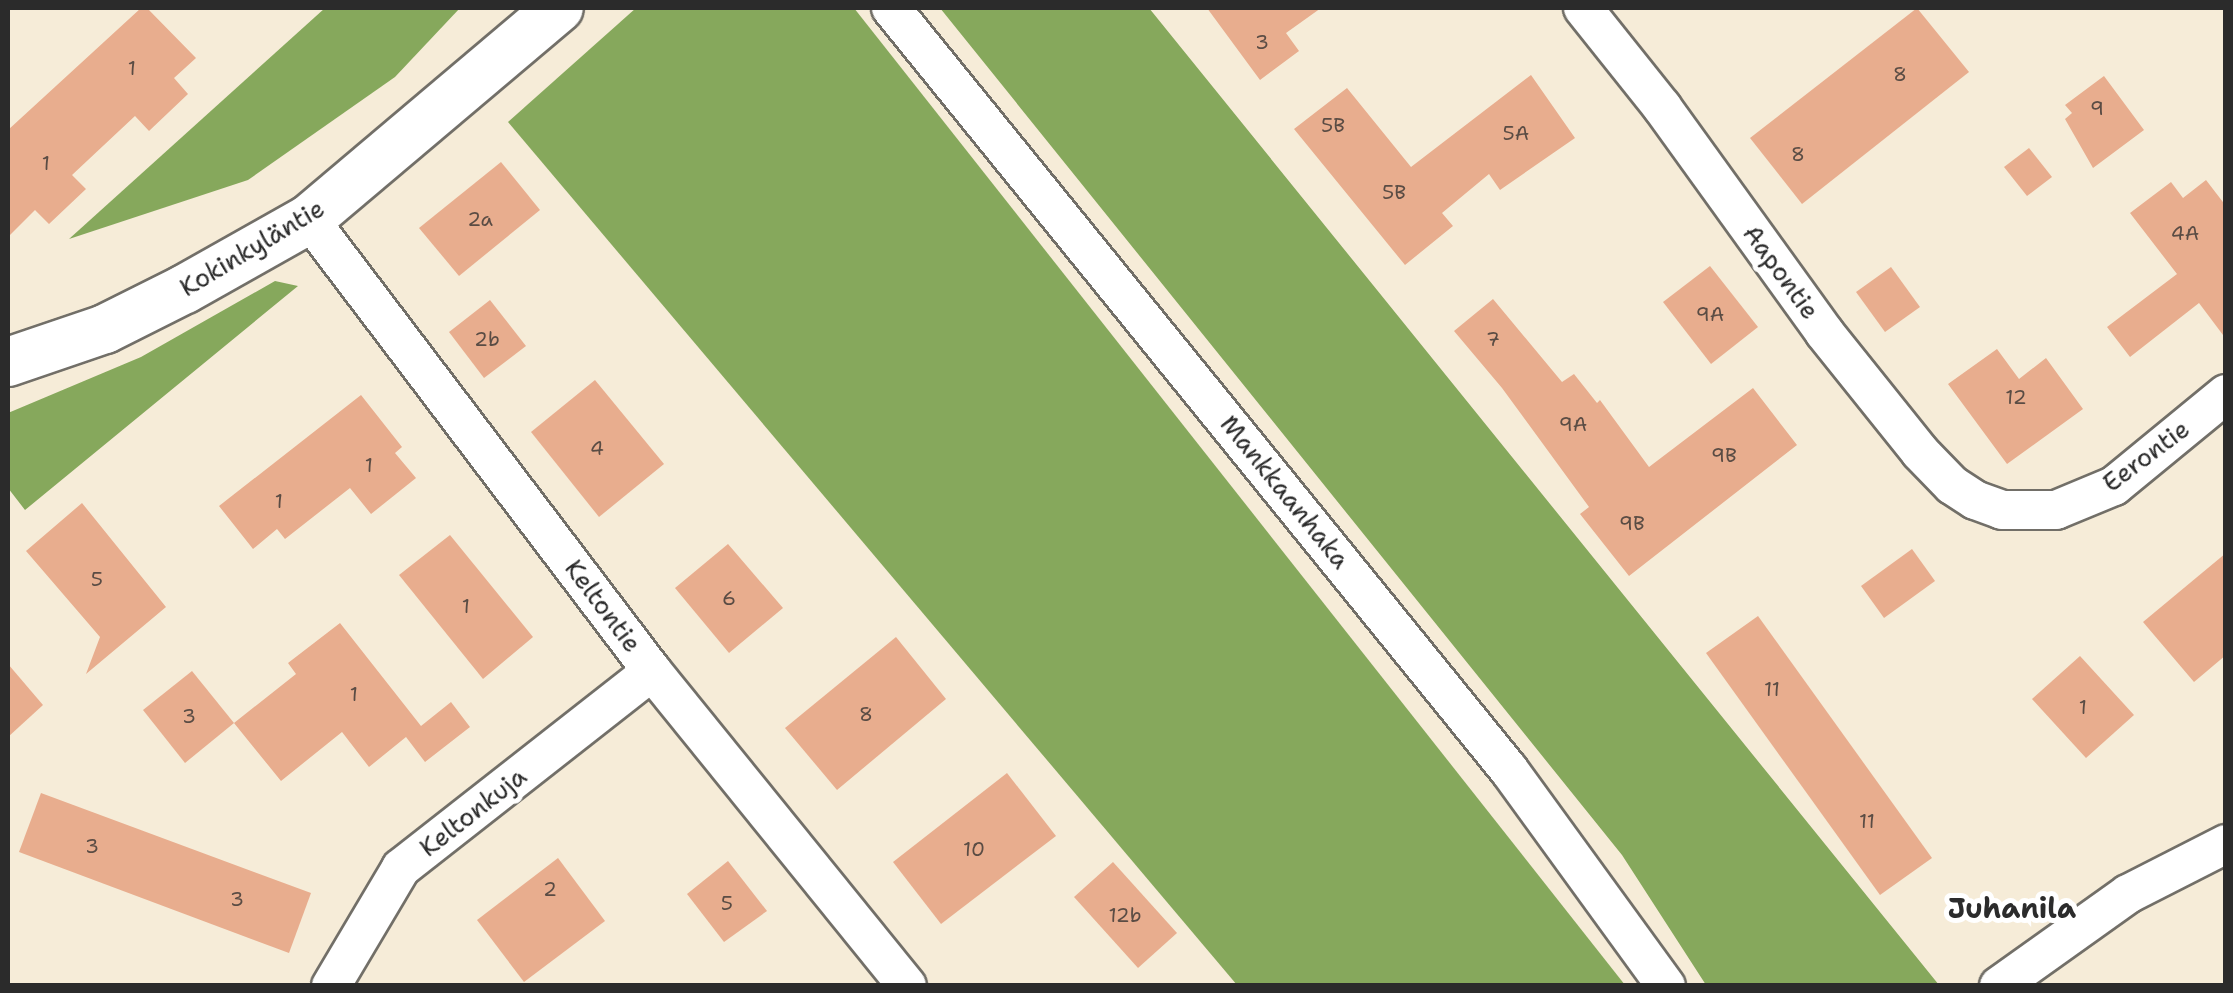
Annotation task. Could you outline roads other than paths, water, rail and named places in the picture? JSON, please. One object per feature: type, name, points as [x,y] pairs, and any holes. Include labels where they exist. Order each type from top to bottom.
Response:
[{"type":"main road","name":"Kokinkyläntie","points":[[8,362],[105,329],[186,290],[309,219],[559,8]]},
{"type":"street","name":"Mankkaanhaka","points":[[892,8],[1509,770],[1666,986]]},
{"type":"street","name":"Aapontie","points":[[1583,8],[1662,108],[1824,332],[1920,452],[1952,485],[2002,510]]},
{"type":"street","name":"Keltontie","points":[[309,219],[652,671],[907,986]]},
{"type":"street","name":"Eerontie","points":[[2002,510],[2056,510],[2114,486],[2226,394]]},
{"type":"street","name":"Keltonkuja","points":[[331,986],[401,868],[652,671]]},
{"type":"street","points":[[1999,986],[2128,894],[2226,844]]},
{"type":"district","name":"Juhanila","points":[[2012,908]]}]
